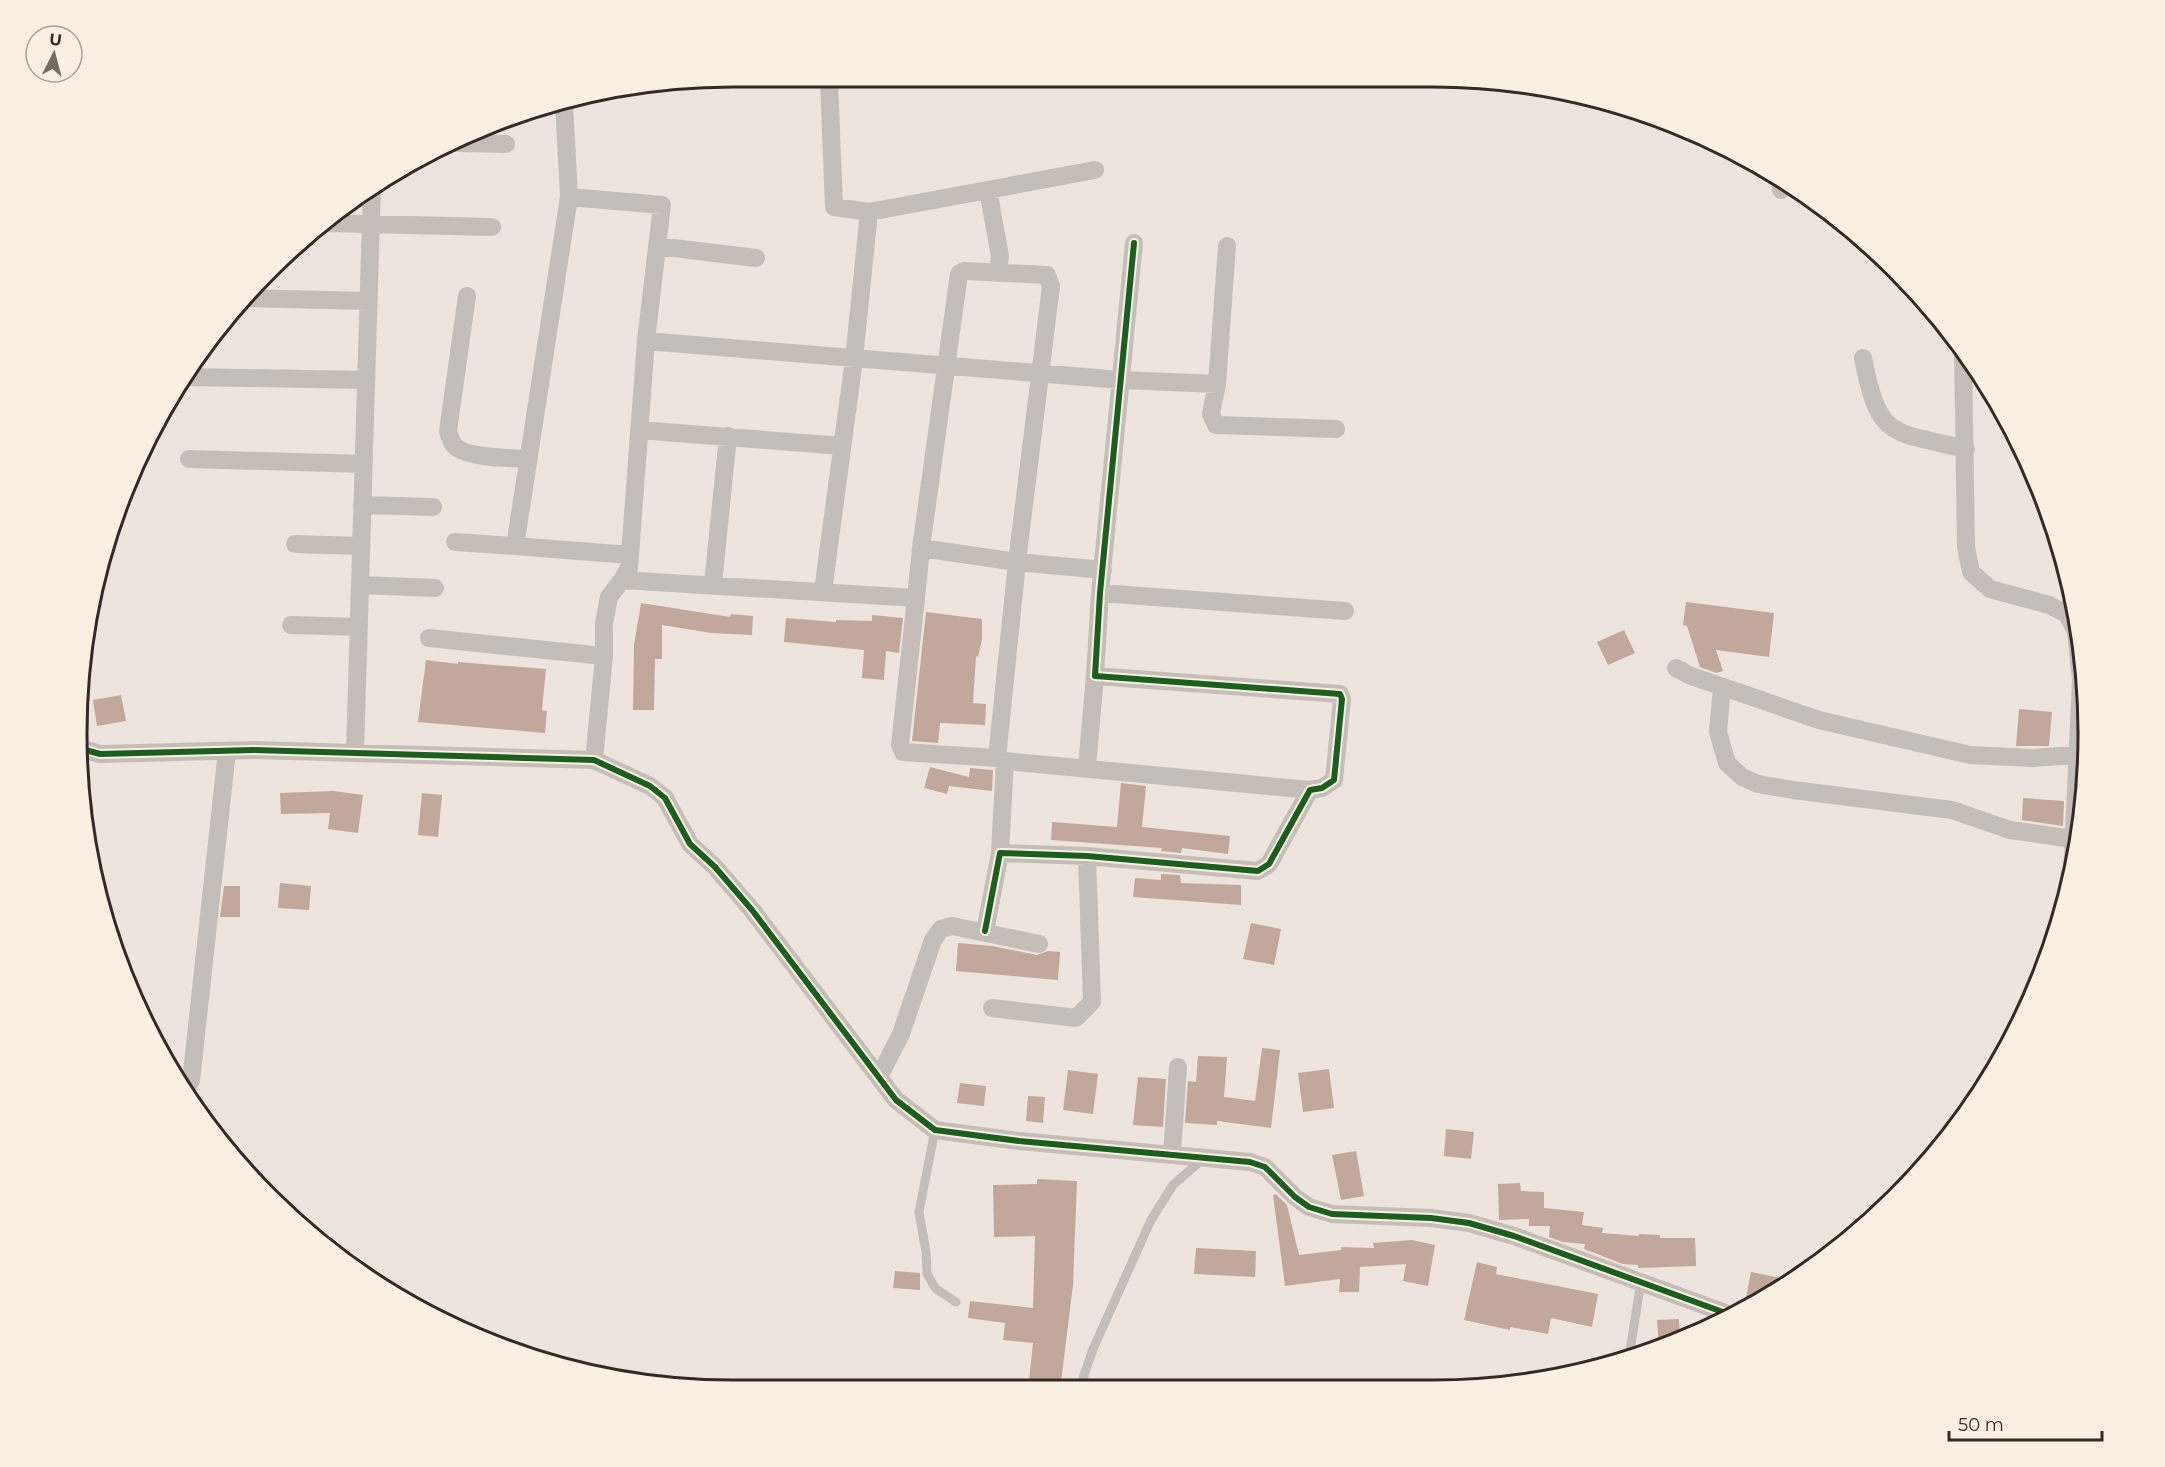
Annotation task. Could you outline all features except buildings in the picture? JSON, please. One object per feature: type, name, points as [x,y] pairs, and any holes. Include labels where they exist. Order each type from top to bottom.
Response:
[{"type":"street","points":[[829,87],[834,207],[869,212],[1095,170]]},
{"type":"street","points":[[515,546],[569,197],[564,109]]},
{"type":"street","points":[[474,142],[506,144]]},
{"type":"street","points":[[988,190],[1000,256],[999,273]]},
{"type":"street","points":[[569,197],[662,205],[646,340],[629,568],[609,597],[604,624],[604,656],[594,760]]},
{"type":"street","points":[[355,752],[372,198]]},
{"type":"street","points":[[823,591],[854,359],[869,212]]},
{"type":"street","points":[[337,223],[492,227]]},
{"type":"street","points":[[1087,767],[1100,593],[1134,243]]},
{"type":"street","points":[[657,246],[756,258]]},
{"type":"street","points":[[1227,246],[1217,384],[1211,414],[1216,425],[1336,429]]},
{"type":"street","points":[[985,931],[1000,853],[1001,759],[1017,562],[1050,279],[1047,275],[964,271],[959,274],[921,548],[901,749],[907,753],[1001,759],[1310,790],[1322,788],[1334,780],[1342,699],[1340,694],[1095,676]]},
{"type":"street","points":[[467,296],[448,431],[450,440],[457,448],[478,454],[528,459]]},
{"type":"street","points":[[255,298],[368,301]]},
{"type":"street","points":[[646,340],[1121,380],[1217,384]]},
{"type":"street","points":[[1863,358],[1870,394],[1879,416],[1895,432],[1966,449]]},
{"type":"street","points":[[1963,366],[1966,547],[1971,572],[1990,589],[2067,611]]},
{"type":"street","points":[[194,377],[366,380]]},
{"type":"street","points":[[639,430],[843,446]]},
{"type":"street","points":[[713,584],[728,436]]},
{"type":"street","points":[[189,459],[363,464]]},
{"type":"street","points":[[362,505],[433,507]]},
{"type":"street","points":[[455,542],[630,555]]},
{"type":"street","points":[[295,544],[361,546]]},
{"type":"street","points":[[921,548],[1017,562],[1103,570]]},
{"type":"street","points":[[622,580],[916,597]]},
{"type":"street","points":[[360,585],[435,588]]},
{"type":"street","points":[[1100,593],[1345,611]]},
{"type":"street","points":[[291,625],[358,627]]},
{"type":"street","points":[[429,638],[604,656]]},
{"type":"street","points":[[1676,668],[1722,687],[1819,720],[1970,755],[2033,758],[2078,753]]},
{"type":"street","points":[[1722,687],[1718,732],[1727,763],[1742,777],[1758,784],[1952,810],[2010,830],[2069,838]]},
{"type":"street","points":[[87,750],[100,754],[227,751],[355,752],[594,760],[650,786],[665,798],[690,844],[716,867],[752,910],[880,1075],[896,1100],[935,1130],[1019,1141],[1172,1154],[1265,1167],[1295,1197],[1309,1207],[1332,1214],[1431,1218],[1469,1223],[1641,1281],[1721,1311]]},
{"type":"street","points":[[190,1083],[227,751]]},
{"type":"street","points":[[1000,853],[1087,856],[1258,871],[1269,864],[1310,790]]},
{"type":"street","points":[[992,1008],[1076,1018],[1092,1002],[1087,856]]},
{"type":"street","points":[[880,1075],[901,1034],[933,940],[941,929],[952,926],[985,931],[1039,944]]},
{"type":"street","points":[[1172,1154],[1178,1067]]},
{"type":"lane","points":[[935,1130],[919,1212],[926,1252],[927,1274],[936,1289],[956,1302]]},
{"type":"lane","points":[[1082,1380],[1093,1349],[1151,1220],[1173,1185],[1204,1158]]},
{"type":"lane","points":[[1630,1349],[1641,1281]]},
{"type":"cycle path","points":[[985,931],[1000,853],[1087,856],[1258,871],[1269,864],[1310,790],[1322,788],[1334,780],[1342,699],[1340,694],[1095,676],[1100,593],[1134,243]]},
{"type":"cycle path","points":[[87,750],[100,754],[254,750],[594,760],[650,786],[665,798],[690,844],[715,867],[752,910],[896,1100],[935,1130],[1019,1141],[1250,1162],[1265,1167],[1295,1197],[1309,1207],[1332,1214],[1431,1218],[1469,1223],[1514,1236],[1720,1311]]}]
